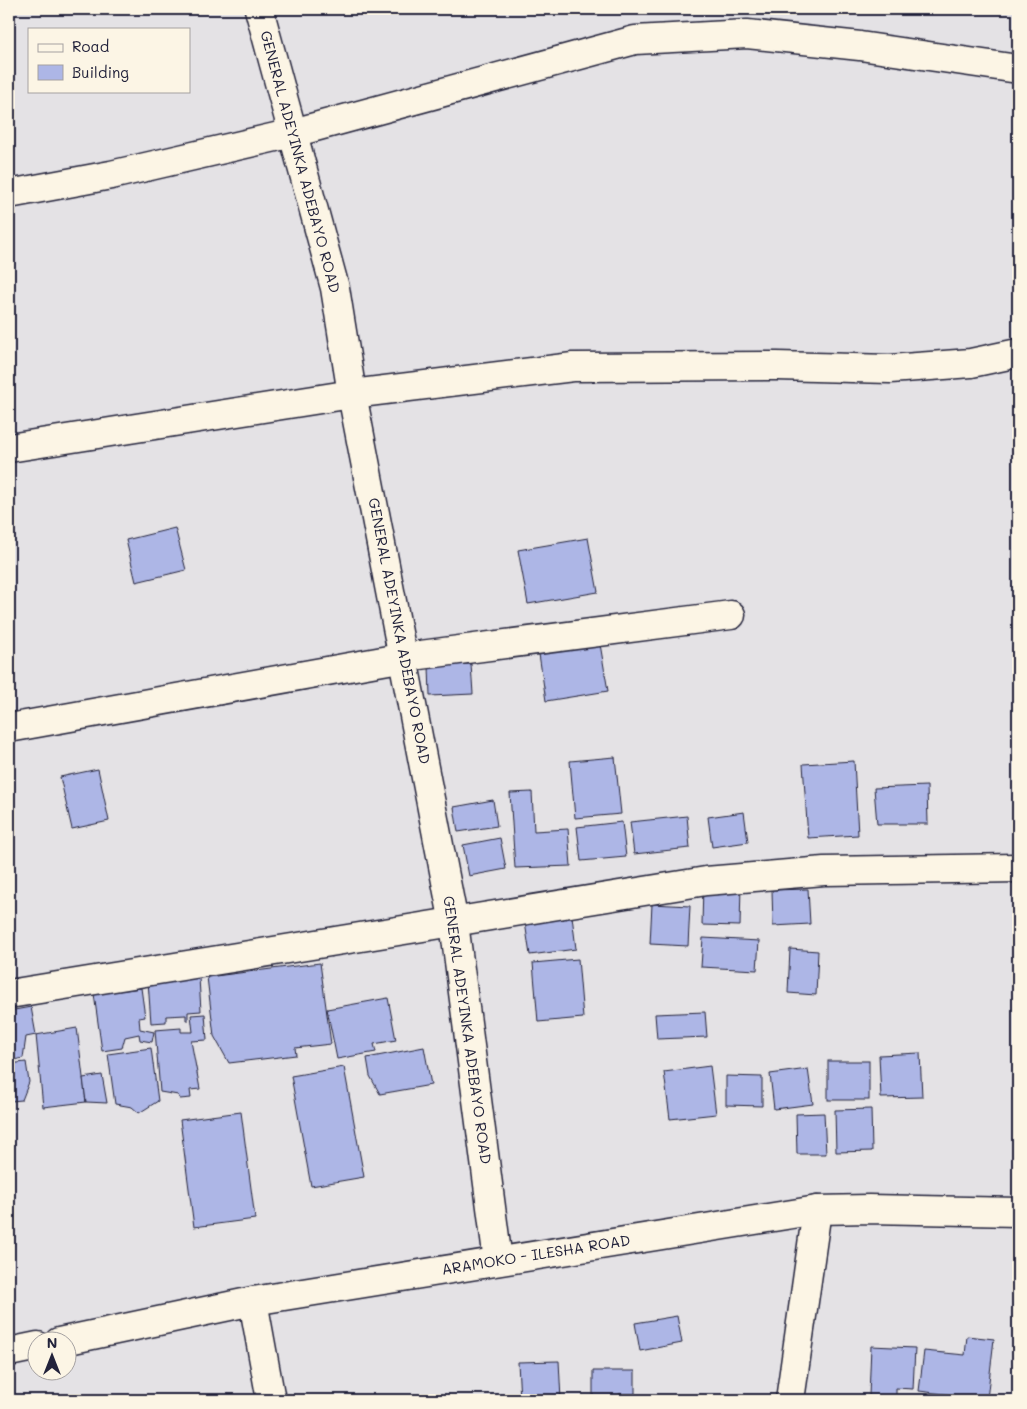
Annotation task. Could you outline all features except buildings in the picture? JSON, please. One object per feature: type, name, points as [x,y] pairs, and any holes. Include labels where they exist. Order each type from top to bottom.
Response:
[{"type":"street","name":"GENERAL ADEYINKA ADEBAYO ROAD","points":[[259,9],[327,253],[352,394],[405,657],[454,923],[498,1261]]},
{"type":"street","points":[[9,194],[112,175],[293,133],[635,40],[747,34],[860,46],[1018,69]]},
{"type":"street","points":[[9,448],[352,394],[573,367],[777,366],[890,369],[971,363],[1018,353]]},
{"type":"street","points":[[9,728],[405,657],[731,615]]},
{"type":"street","points":[[9,994],[706,882],[824,871],[1018,868]]},
{"type":"street","name":"ARAMOKO - ILESHA ROAD","points":[[78,1338],[253,1301],[817,1210],[869,1208],[1018,1212]]},
{"type":"street","points":[[790,1400],[817,1210]]},
{"type":"street","points":[[253,1301],[271,1400]]},
{"type":"street","points":[[9,1352],[28,1348]]}]
